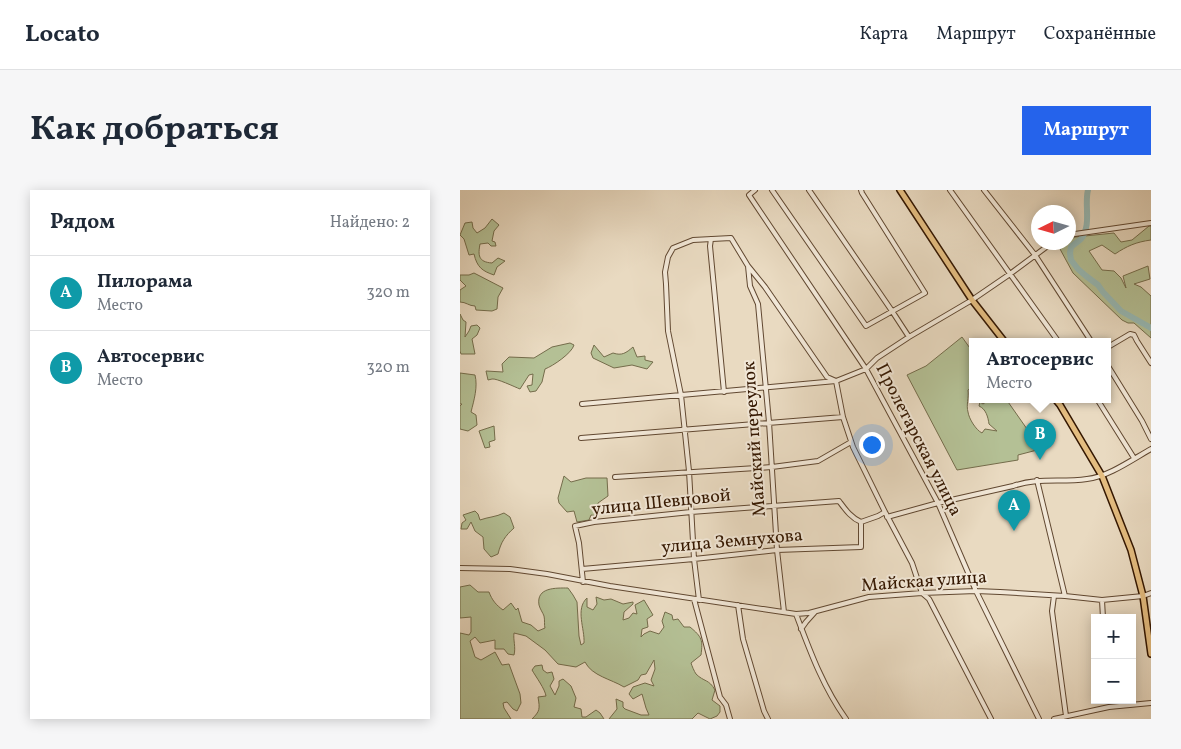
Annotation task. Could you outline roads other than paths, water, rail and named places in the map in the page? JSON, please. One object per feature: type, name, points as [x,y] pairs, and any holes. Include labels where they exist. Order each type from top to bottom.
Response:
[{"type":"main road","points":[[900,190],[972,300],[1002,338]]},
{"type":"main road","points":[[1058,403],[1102,476],[1131,550],[1143,596],[1151,654]]},
{"type":"street","name":"Пролетарская улица","points":[[755,190],[749,195],[866,369],[938,503],[976,591],[1040,719]]},
{"type":"street","points":[[772,190],[866,326],[925,293],[861,190]]},
{"type":"street","points":[[809,190],[909,337]]},
{"type":"street","points":[[950,190],[1056,338]]},
{"type":"street","points":[[984,190],[1035,255],[1089,338]]},
{"type":"street","points":[[1076,233],[1151,223]]},
{"type":"street","points":[[730,719],[726,706],[720,697],[696,600],[690,471],[681,395],[668,331],[664,272],[668,257],[673,248],[693,240],[731,238],[748,266],[827,377],[836,381]]},
{"type":"street","points":[[711,239],[710,246],[724,392]]},
{"type":"street","points":[[582,404],[836,381],[866,369],[877,358],[972,300],[1042,250]]},
{"type":"street","name":"Майский переулок","points":[[748,266],[750,286],[758,304],[769,422],[777,550],[784,612]]},
{"type":"street","points":[[1111,345],[1130,334],[1134,334],[1151,363]]},
{"type":"street","points":[[1111,371],[1142,420],[1151,439]]},
{"type":"street","points":[[836,381],[843,417],[851,442],[887,517],[912,563],[922,593],[929,600],[991,719]]},
{"type":"street","points":[[1100,403],[1134,458]]},
{"type":"street","points":[[581,438],[843,417]]},
{"type":"street","points":[[615,476],[772,467],[818,461],[851,442]]},
{"type":"street","points":[[887,517],[1025,482],[1037,480],[1087,480],[1102,476],[1151,449]]},
{"type":"street","points":[[1037,480],[1065,596]]},
{"type":"street","name":"улица Шевцовой","points":[[582,569],[575,526],[594,522],[691,512],[839,501],[856,520],[861,522]]},
{"type":"street","points":[[861,522],[885,512]]},
{"type":"street","name":"улица Земнухова","points":[[582,569],[777,550],[861,547],[861,522]]},
{"type":"street","name":"Майская улица","points":[[460,568],[510,569],[547,574],[583,582],[796,614],[817,611],[868,596],[976,591],[1102,600],[1143,596],[1151,593]]},
{"type":"street","points":[[582,569],[583,582]]},
{"type":"street","points":[[1054,596],[1052,611],[1054,634],[1066,716]]},
{"type":"street","points":[[1102,600],[1103,614]]},
{"type":"street","points":[[738,605],[743,639],[768,719]]},
{"type":"street","points":[[801,628],[817,611]]},
{"type":"street","points":[[796,614],[813,660],[835,703],[846,719]]},
{"type":"street","points":[[1054,719],[1109,707],[1151,703]]},
{"type":"waterway","points":[[1088,190],[1086,228],[1081,239],[1071,247],[1071,260],[1078,269],[1098,285],[1121,311],[1151,328]]},
{"type":"place","name":"Автосервис","points":[[1040,460]]},
{"type":"place","name":"Пилорама","points":[[1014,531]]}]
